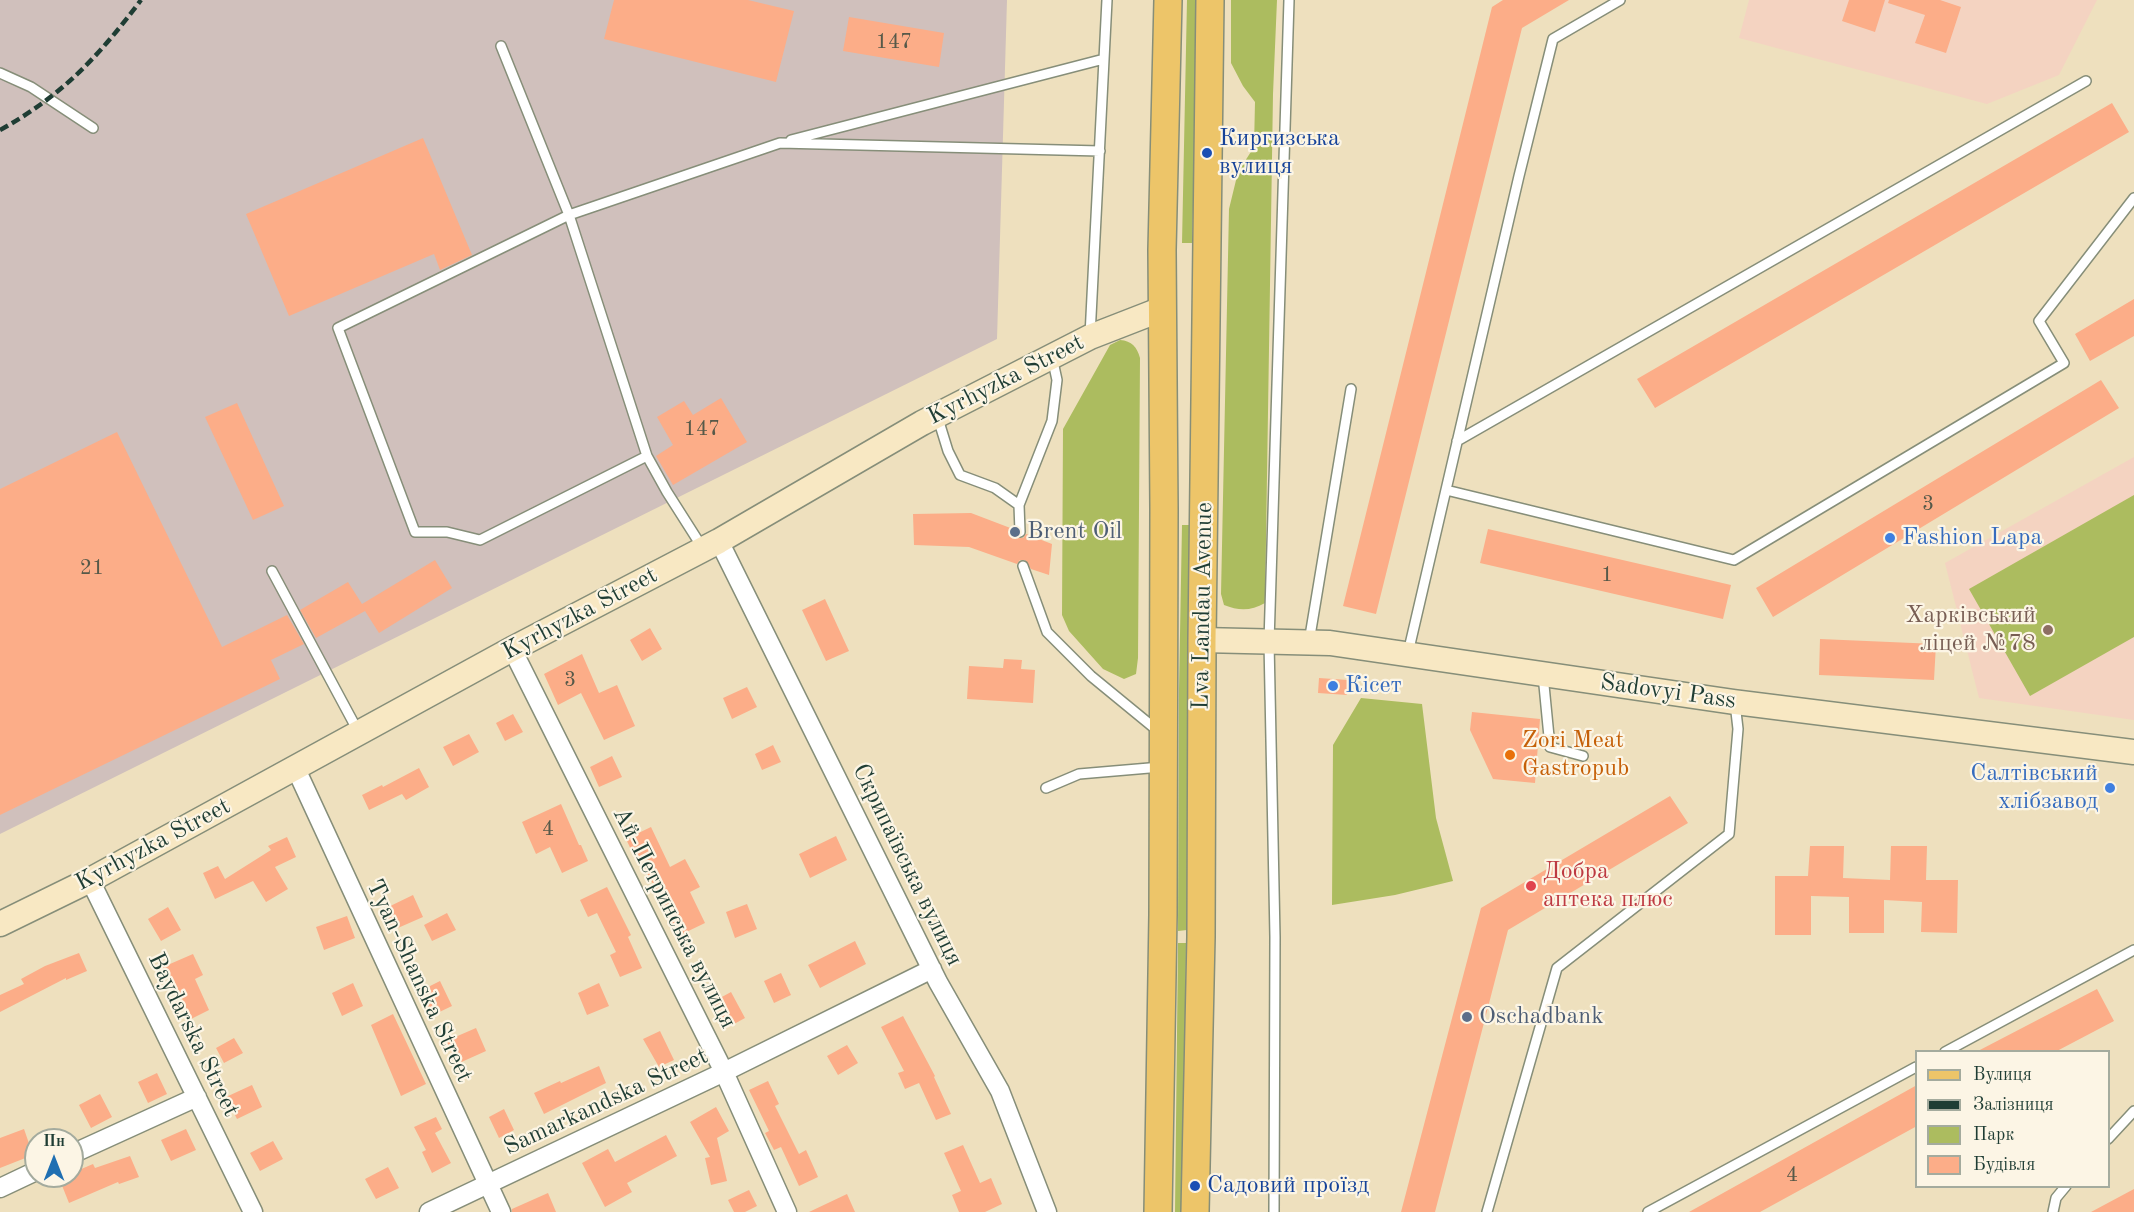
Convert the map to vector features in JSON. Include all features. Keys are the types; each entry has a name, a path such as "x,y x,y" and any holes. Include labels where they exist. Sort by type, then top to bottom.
{"main road":[{"name":"Lva Landau Avenue","path":"1158,1212 1163,915 1162,309 1168,0"},
{"name":"Lva Landau Avenue","path":"1195,1212 1202,937 1202,640 1210,0"},
{"path":"1162,309 1207,309"},
{"path":"1164,509 1204,508"}],"street":[{"name":"Kyrhyzka Street","path":"0,924 90,880 512,649 711,545 922,423 1051,355 1162,309"},
{"name":"Скрипаївська вулиця","path":"711,545 932,969 1000,1091 1047,1212"},
{"name":"Sadovyi Pass","path":"1202,640 1330,643 1734,702 2134,752"},
{"name":"Ай-Петринська вулиця","path":"512,649 724,1072 787,1212"},
{"name":"Tyan-Shanska Street","path":"296,769 486,1185 501,1212"},
{"name":"Baydarska Street","path":"90,880 254,1212"},
{"name":"Samarkandska Street","path":"429,1212 724,1072 932,969"},
{"path":"84,1149 197,1097"},
{"path":"0,1188 24,1177"}],"lane":[{"path":"1090,337 1107,0"},
{"path":"1274,1212 1275,937 1269,642 1289,0"},
{"path":"1408,654 1553,39 1620,0"},
{"path":"501,46 569,215 646,456 667,492 711,545"},
{"path":"646,456 480,540 447,532 415,531 338,328 569,215 780,143 1104,59"},
{"path":"0,73 31,87 93,128"},
{"path":"1457,441 2086,81"},
{"path":"780,143 1100,151"},
{"path":"1446,490 1734,560 2064,363 2039,321 2134,198"},
{"path":"1020,532 1019,506 1052,421 1058,380 1051,355"},
{"path":"1310,642 1351,389"},
{"path":"922,423 940,425 948,451 960,475 995,488 1019,506"},
{"path":"1023,566 1047,632 1091,676 1163,735"},
{"path":"272,571 360,733"},
{"path":"1543,673 1550,747 1583,756"},
{"path":"1487,1212 1557,968 1729,834 1738,729 1734,702"},
{"path":"1046,788 1079,774 1163,767"},
{"path":"1949,1050 2134,950"},
{"path":"1648,1212 1915,1068"},
{"path":"2110,1138 2134,1111"},
{"path":"2053,1212 2056,1198 2064,1188"}],"shaded area":[{"path":"0,0 1007,0 997,339 0,834"},
{"path":"1749,0 2097,0 2059,75 1987,104 1739,38"},
{"name":"Харківський ліцей №78","path":"2134,457 2134,720 1979,698 1945,563"}],"green space":[{"path":"1187,0 1199,0 1192,243 1182,243"},
{"path":"1231,0 1277,0 1273,94 1265,603 1255,608 1245,609 1224,605 1221,594 1229,209 1238,172 1254,147 1255,102 1243,86 1231,63"},
{"path":"1120,340 1133,345 1140,358 1138,658 1136,674 1124,679 1103,669 1069,631 1062,615 1063,429 1110,345"},
{"path":"2134,495 2134,637 2030,696 1969,589"},
{"path":"1182,525 1191,525 1187,930 1178,931 1179,689"},
{"path":"1361,698 1422,704 1436,818 1453,881 1395,895 1332,905 1333,745"},
{"path":"1178,943 1186,943 1184,1212 1175,1212"}],"building":[{"path":"614,0 748,0 794,11 776,82 604,39"},
{"path":"1503,0 1569,0 1522,28 1376,614 1343,606 1492,7"},
{"path":"1849,0 1885,0 1875,32 1842,21"},
{"path":"1889,0 1940,0 1961,7 1946,53 1915,43 1925,15 1888,3"},
{"path":"849,17 944,33 939,67 843,51"},
{"path":"2112,103 2129,132 1655,408 1637,379"},
{"path":"423,138 472,255 440,270 434,254 289,316 246,214"},
{"path":"2134,299 2134,336 2090,361 2075,334"},
{"path":"2101,380 2119,408 1773,617 1756,588"},
{"path":"721,398 747,442 673,485 656,456 673,445 657,417 684,401 693,415"},
{"path":"237,403 284,506 253,520 205,417"},
{"path":"117,432 222,647 287,615 304,644 271,660 280,679 0,815 0,489"},
{"path":"971,513 1013,529 1017,538 1023,538 1026,534 1052,544 1049,575 1031,569 1025,560 1020,560 1017,564 969,547 914,545 913,514"},
{"path":"1488,529 1731,585 1723,619 1480,563"},
{"path":"435,560 452,588 379,633 365,611 316,638 300,610 348,582 362,604"},
{"path":"825,599 849,651 826,661 802,610"},
{"path":"650,628 662,649 642,661 630,640"},
{"path":"1820,639 1936,644 1934,680 1819,675"},
{"path":"582,654 599,693 617,685 635,726 604,740 581,693 558,705 544,674"},
{"path":"1004,659 1022,660 1021,669 1035,670 1033,703 967,699 969,666 1003,668"},
{"name":"Кісет","path":"1319,678 1348,680 1347,695 1318,693"},
{"path":"747,687 757,707 732,719 723,698"},
{"name":"Zori Meat Gastropub","path":"1472,712 1540,719 1535,783 1493,779 1470,730"},
{"path":"513,714 523,732 505,741 496,723"},
{"path":"469,734 479,752 453,766 443,747"},
{"path":"773,745 781,762 762,770 755,754"},
{"path":"612,756 622,777 599,787 590,767"},
{"path":"419,768 429,787 406,800 402,794 369,810 362,795"},
{"path":"1670,796 1688,823 1508,930 1435,1212 1401,1212 1481,908"},
{"path":"561,804 588,861 562,873 550,847 536,854 522,822"},
{"path":"651,827 670,867 685,859 700,887 690,892 705,923 678,936 668,915 670,914 638,857 635,858 626,839"},
{"path":"836,836 847,860 810,878 799,854"},
{"path":"287,837 296,857 275,867 288,889 266,902 253,881 215,899 203,873 218,866 225,879 271,850 268,846"},
{"path":"1810,846 1844,846 1843,878 1890,880 1891,846 1927,846 1926,880 1958,880 1957,933 1921,932 1922,902 1884,900 1884,933 1849,933 1849,897 1811,896 1811,935 1775,935 1775,876 1808,876"},
{"path":"607,887 631,935 628,937 642,968 620,977 610,955 616,952 597,913 588,917 580,900"},
{"path":"413,895 423,917 391,931 382,910"},
{"path":"747,904 757,929 735,938 726,912"},
{"path":"168,907 181,930 161,941 148,919"},
{"path":"447,913 456,930 432,941 424,925"},
{"path":"347,916 355,938 324,950 316,927"},
{"path":"855,941 866,964 820,988 808,965"},
{"path":"79,953 87,971 66,980 66,978 0,1012 0,995 24,984 21,979 45,966"},
{"path":"193,954 203,975 195,979 209,1010 191,1019 177,987 173,989 163,967"},
{"path":"781,973 791,995 774,1003 764,981"},
{"path":"440,981 452,1006 431,1016 422,996 428,993 426,988"},
{"path":"353,983 363,1006 342,1016 332,993"},
{"path":"599,983 609,1006 587,1015 578,993"},
{"path":"2097,989 2114,1021 2059,1050 1980,1050"},
{"path":"731,992 745,1018 723,1030 709,1004"},
{"path":"393,1014 426,1084 401,1096 371,1025"},
{"path":"903,1016 935,1076 951,1114 936,1120 919,1083 905,1089 898,1073 904,1071 881,1027"},
{"path":"476,1028 486,1051 457,1064 446,1041"},
{"path":"660,1031 674,1060 659,1067 643,1039"},
{"path":"234,1038 243,1053 224,1063 216,1048"},
{"path":"847,1045 858,1063 838,1075 827,1056"},
{"path":"599,1066 606,1083 544,1114 534,1093"},
{"path":"157,1073 167,1094 148,1103 138,1082"},
{"path":"768,1081 779,1104 775,1106 799,1154 806,1150 818,1177 799,1186 781,1147 774,1150 765,1133 769,1131 749,1090"},
{"path":"252,1085 262,1107 237,1119 226,1097"},
{"path":"1915,1086 1915,1127 1760,1212 1689,1212"},
{"path":"100,1094 112,1117 91,1128 79,1105"},
{"path":"716,1107 729,1131 717,1138 727,1181 711,1185 705,1158 710,1157 690,1122"},
{"path":"504,1109 514,1130 499,1138 489,1117"},
{"path":"436,1117 442,1129 435,1133 451,1163 432,1173 422,1152 426,1150 414,1127"},
{"path":"24,1129 24,1159 0,1168 0,1138"},
{"path":"186,1129 196,1150 171,1161 161,1140"},
{"path":"666,1135 677,1156 627,1183 632,1192 605,1207 582,1163 608,1149 615,1162"},
{"path":"273,1141 283,1159 260,1171 250,1153"},
{"path":"963,1145 980,1183 991,1178 1002,1204 985,1212 959,1212 952,1195 961,1191 944,1153"},
{"path":"130,1156 139,1177 119,1184 118,1182 69,1203 63,1188 84,1188 84,1168 93,1164 95,1168"},
{"path":"388,1167 399,1188 376,1199 365,1179"},
{"path":"2134,1189 2134,1212 2091,1212"},
{"path":"749,1190 757,1206 745,1212 734,1212 728,1200"},
{"path":"548,1193 556,1212 512,1212 512,1209"},
{"path":"847,1194 855,1212 809,1212"}],"railway":[{"path":"0,130 61,89 94,57 141,0"}],"place":[{"name":"Киргизська вулиця","path":"1207,153"},
{"name":"Brent Oil","path":"1015,532"},
{"name":"Fashion Lapa","path":"1890,538"},
{"name":"Харківський ліцей №78","path":"2048,630"},
{"name":"Кісет","path":"1333,686"},
{"name":"Zori Meat Gastropub","path":"1510,755"},
{"name":"Салтівський хлібзавод","path":"2110,788"},
{"name":"Добра аптека плюс","path":"1531,886"},
{"name":"Oschadbank","path":"1467,1017"},
{"name":"Садовий проїзд","path":"1195,1186"}]}
